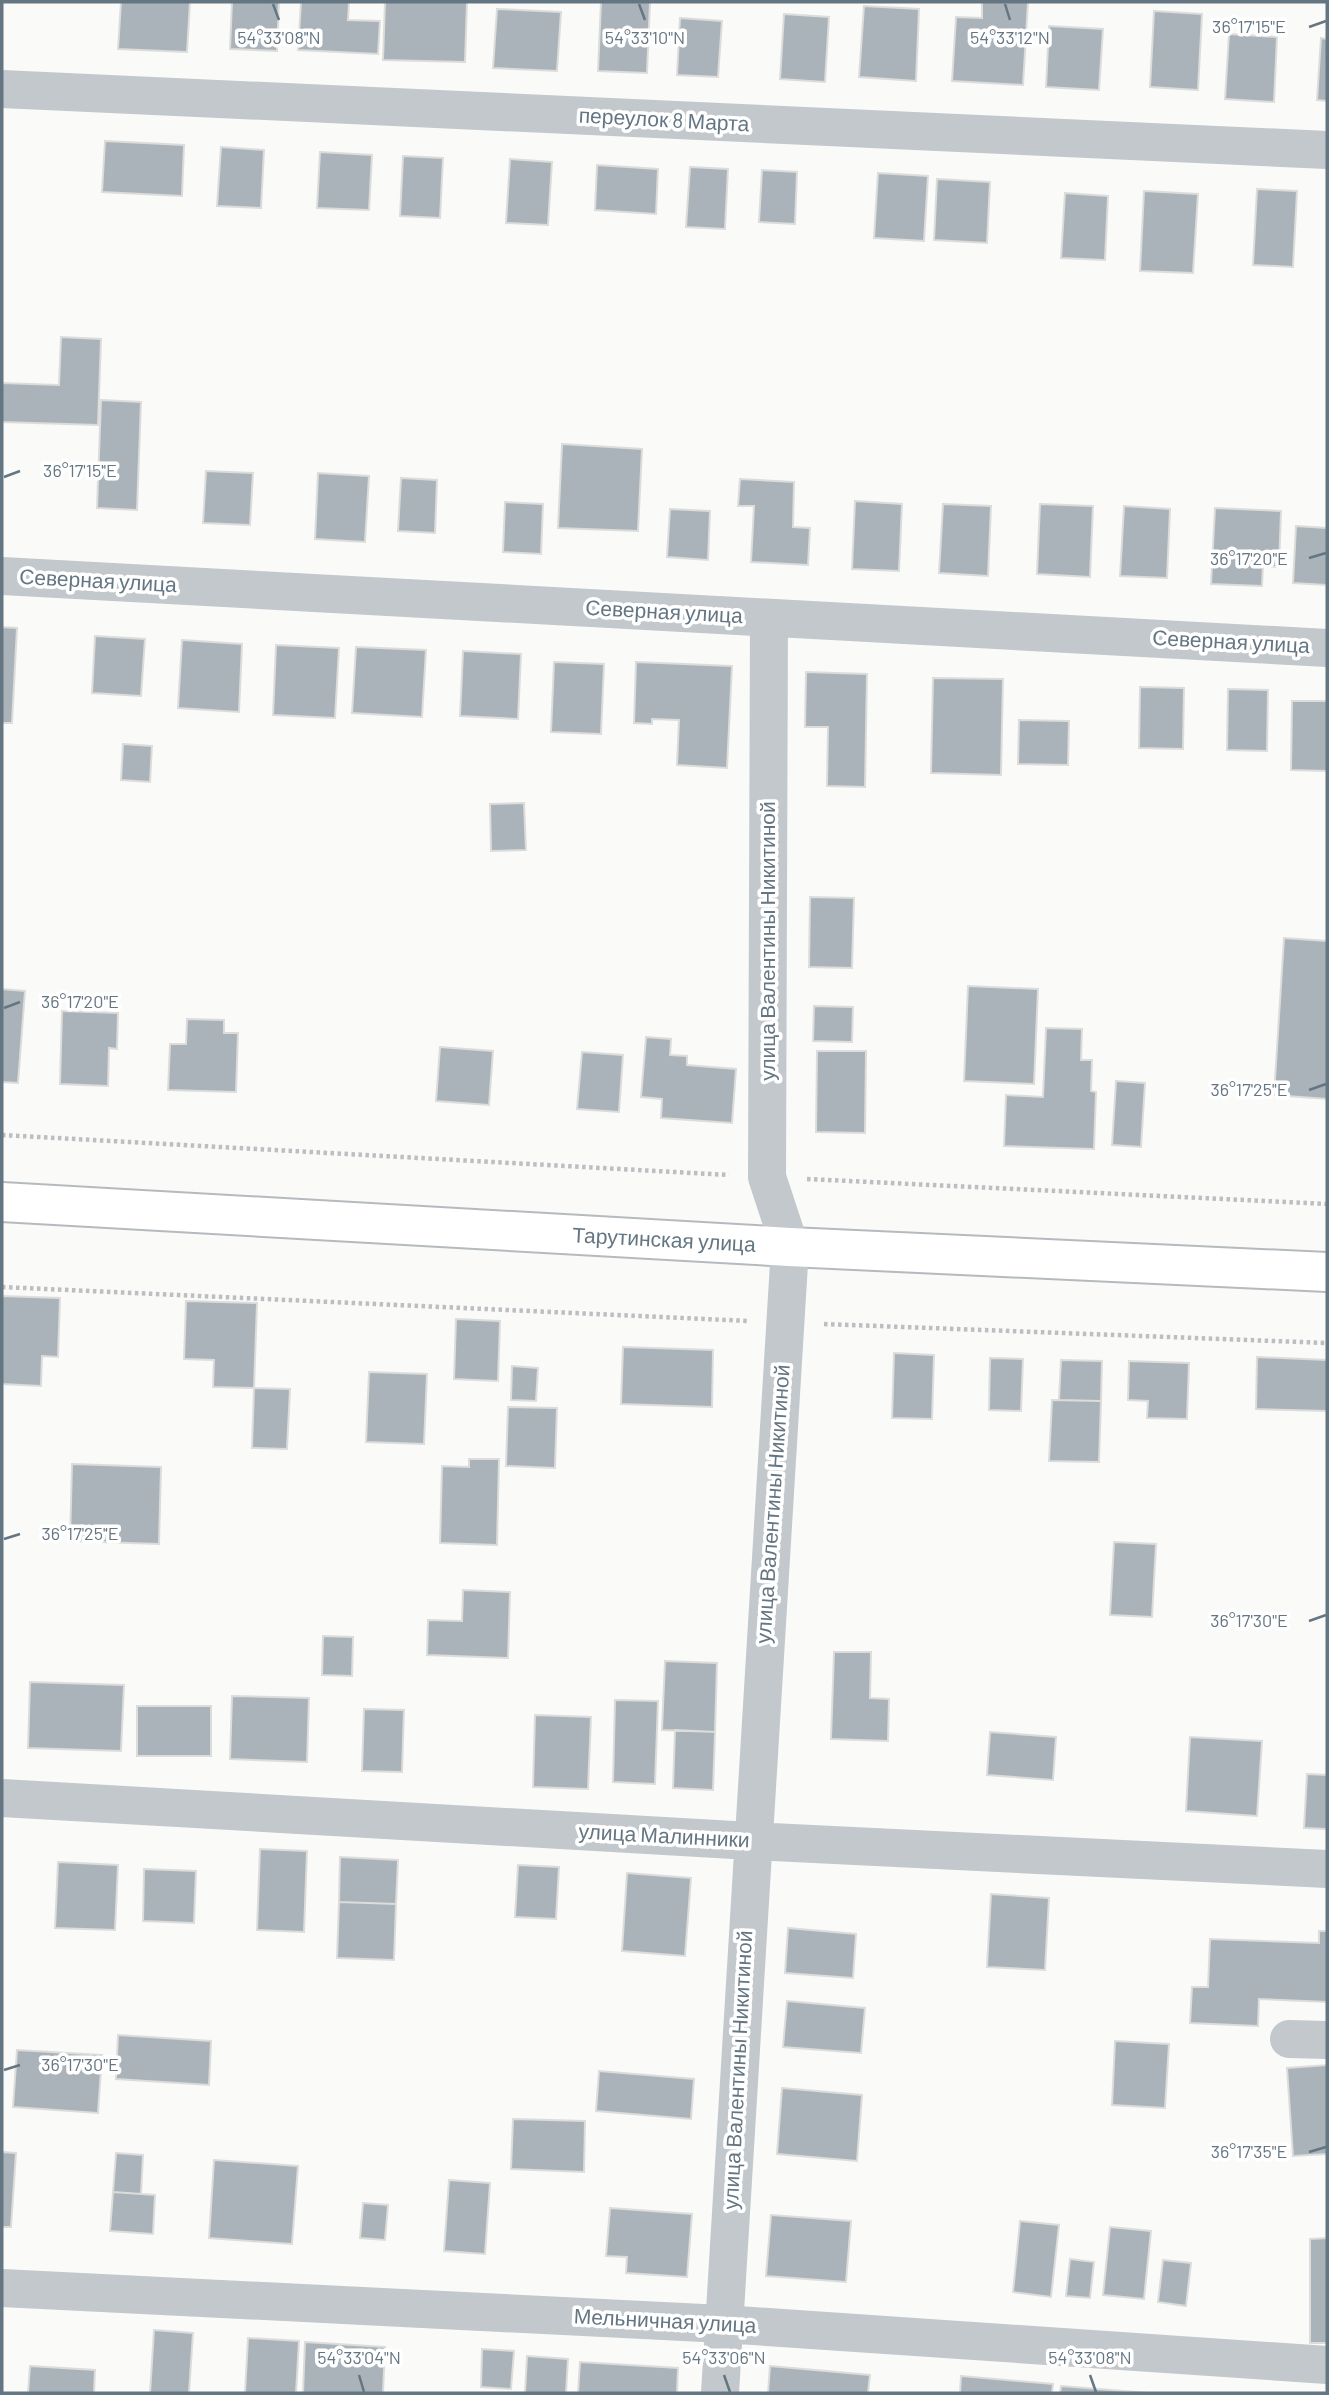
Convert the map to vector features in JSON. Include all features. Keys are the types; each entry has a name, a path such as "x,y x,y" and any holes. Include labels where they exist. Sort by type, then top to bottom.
{"main road":[{"name":"Тарутинская улица","path":"2,1202 790,1247 1327,1272"}],"street":[{"name":"переулок 8 Марта","path":"2,89 1327,150"},
{"name":"Северная улица","path":"2,576 1327,648"},
{"name":"улица Валентины Никитиной","path":"720,2393 751,1841 790,1247 767,1177 769,618"},
{"name":"улица Малинники","path":"2,1798 751,1841 1327,1869"},
{"path":"1289,2039 1327,2040"},
{"name":"Мельничная улица","path":"2,2288 723,2324 1327,2365"}],"path":[{"path":"2,1135 767,1177 1327,1204"},
{"path":"2,1287 1327,1343"}],"building":[{"path":"121,2 190,2 187,52 118,49"},
{"path":"232,2 279,2 277,51 230,49"},
{"path":"301,2 349,2 348,20 380,21 378,54 298,50"},
{"path":"385,2 467,2 465,62 383,60"},
{"path":"601,2 650,2 647,73 598,71"},
{"path":"982,2 1028,2 1023,85 952,81 956,17 982,18"},
{"path":"864,6 919,9 916,81 859,77"},
{"path":"497,9 561,12 557,71 493,68"},
{"path":"1154,11 1202,14 1198,90 1150,87"},
{"path":"784,14 829,17 825,82 780,79"},
{"path":"680,18 722,21 718,77 677,75"},
{"path":"1049,26 1103,29 1099,90 1046,87"},
{"path":"1229,34 1277,37 1274,102 1225,99"},
{"path":"1321,38 1327,39 1327,101 1317,100"},
{"path":"105,141 184,145 182,196 102,192"},
{"path":"221,147 264,150 261,208 217,206"},
{"path":"320,152 372,155 369,210 317,208"},
{"path":"403,156 443,158 440,218 400,216"},
{"path":"510,159 552,162 548,225 506,223"},
{"path":"597,165 658,169 656,214 595,210"},
{"path":"690,167 728,169 725,229 686,227"},
{"path":"762,170 797,172 795,224 759,222"},
{"path":"878,173 928,176 924,241 874,238"},
{"path":"937,179 990,182 987,243 934,240"},
{"path":"1257,189 1297,191 1293,267 1253,265"},
{"path":"1144,191 1198,194 1193,273 1140,271"},
{"path":"1065,193 1108,196 1105,260 1061,258"},
{"path":"61,337 101,339 98,425 2,422 2,383 59,385"},
{"path":"101,400 141,402 137,510 97,508"},
{"path":"562,444 642,449 638,531 558,528"},
{"path":"206,471 253,473 250,525 203,523"},
{"path":"318,473 369,476 365,542 315,539"},
{"path":"401,478 437,480 435,533 398,531"},
{"path":"740,479 794,482 793,527 810,528 808,565 751,562 754,506 738,506"},
{"path":"855,501 902,504 899,571 852,569"},
{"path":"505,502 543,504 541,554 503,552"},
{"path":"943,504 991,506 988,576 939,573"},
{"path":"1040,504 1093,506 1090,577 1037,574"},
{"path":"1124,506 1170,509 1167,578 1120,576"},
{"path":"1215,508 1281,511 1279,567 1263,566 1262,586 1211,584"},
{"path":"670,509 710,511 708,560 667,557"},
{"path":"1296,526 1327,528 1327,585 1293,583"},
{"path":"2,627 17,628 12,723 2,723"},
{"path":"95,636 145,639 141,696 92,693"},
{"path":"182,640 242,644 239,712 178,708"},
{"path":"276,645 339,648 335,718 273,715"},
{"path":"356,647 426,650 422,717 352,713"},
{"path":"463,651 521,654 518,719 460,716"},
{"path":"554,662 604,664 601,734 551,732"},
{"path":"636,662 732,666 727,768 677,765 679,720 652,719 652,724 634,723"},
{"path":"806,672 867,674 865,787 827,786 828,727 805,727"},
{"path":"933,678 1003,679 1001,775 931,773"},
{"path":"1140,687 1184,688 1183,749 1139,748"},
{"path":"1228,689 1268,690 1267,751 1227,750"},
{"path":"1292,701 1327,701 1327,771 1291,770"},
{"path":"1019,720 1069,721 1068,765 1018,764"},
{"path":"123,744 152,746 150,782 121,780"},
{"path":"524,803 526,850 491,851 490,804"},
{"path":"810,897 854,898 852,968 809,967"},
{"path":"1284,938 1327,941 1327,1099 1274,1095"},
{"path":"968,986 1038,989 1034,1084 964,1081"},
{"path":"2,989 25,991 18,1083 2,1082"},
{"path":"814,1006 853,1007 852,1042 813,1041"},
{"path":"62,1011 118,1013 117,1049 109,1048 108,1086 60,1084"},
{"path":"187,1019 224,1020 224,1033 238,1033 236,1092 168,1090 170,1044 186,1044"},
{"path":"1046,1028 1082,1029 1081,1060 1092,1060 1091,1091 1096,1092 1094,1149 1004,1146 1006,1095 1043,1097"},
{"path":"646,1037 671,1039 670,1055 687,1056 687,1065 736,1069 732,1123 661,1118 662,1099 641,1097"},
{"path":"440,1047 493,1051 489,1105 436,1101"},
{"path":"817,1051 866,1051 865,1133 816,1132"},
{"path":"582,1052 623,1055 619,1112 577,1109"},
{"path":"1116,1081 1145,1083 1141,1147 1112,1145"},
{"path":"2,1296 60,1298 58,1357 42,1356 41,1386 2,1384"},
{"path":"186,1301 257,1303 254,1388 213,1387 214,1360 184,1359"},
{"path":"456,1319 500,1321 498,1381 454,1379"},
{"path":"623,1347 713,1350 712,1407 621,1404"},
{"path":"894,1353 934,1355 932,1419 892,1418"},
{"path":"1257,1357 1327,1360 1327,1411 1256,1409"},
{"path":"990,1358 1023,1359 1021,1411 989,1410"},
{"path":"1061,1360 1102,1361 1101,1401 1059,1400"},
{"path":"1129,1361 1189,1363 1187,1419 1147,1418 1148,1401 1128,1400"},
{"path":"512,1366 538,1368 536,1401 511,1400"},
{"path":"369,1372 427,1374 424,1444 366,1442"},
{"path":"254,1388 290,1389 287,1449 252,1448"},
{"path":"1052,1400 1101,1401 1099,1462 1049,1461"},
{"path":"508,1407 557,1408 555,1468 506,1466"},
{"path":"469,1459 499,1459 497,1545 440,1543 442,1466 469,1467"},
{"path":"72,1464 161,1467 159,1544 70,1541"},
{"path":"1114,1542 1156,1544 1152,1617 1110,1615"},
{"path":"463,1590 510,1592 508,1658 427,1655 428,1620 462,1621"},
{"path":"323,1636 353,1637 352,1676 322,1675"},
{"path":"834,1652 871,1652 870,1698 889,1699 888,1741 831,1739"},
{"path":"665,1661 717,1663 715,1732 662,1730"},
{"path":"30,1682 124,1685 121,1751 28,1748"},
{"path":"232,1696 309,1698 307,1762 230,1759"},
{"path":"615,1700 658,1701 655,1784 613,1782"},
{"path":"137,1706 211,1706 211,1756 137,1756"},
{"path":"364,1709 404,1710 402,1772 362,1771"},
{"path":"535,1715 591,1717 588,1789 533,1787"},
{"path":"675,1730 715,1732 713,1790 673,1788"},
{"path":"990,1732 1056,1737 1053,1780 987,1775"},
{"path":"1190,1737 1262,1741 1257,1816 1186,1811"},
{"path":"1307,1774 1327,1775 1327,1829 1304,1828"},
{"path":"260,1849 307,1851 304,1932 257,1930"},
{"path":"340,1857 398,1860 396,1904 339,1902"},
{"path":"58,1862 118,1865 115,1930 55,1928"},
{"path":"518,1865 559,1867 556,1919 515,1917"},
{"path":"144,1869 196,1871 194,1923 143,1921"},
{"path":"627,1873 691,1878 685,1956 622,1951"},
{"path":"991,1894 1049,1898 1045,1970 987,1967"},
{"path":"339,1902 396,1904 394,1960 337,1958"},
{"path":"788,1928 856,1934 853,1978 785,1973"},
{"path":"1319,1931 1327,1931 1327,2002 1259,1999 1258,2026 1190,2023 1192,1987 1208,1987 1210,1939 1319,1943"},
{"path":"787,2001 865,2008 861,2053 783,2047"},
{"path":"118,2035 211,2041 209,2085 116,2079"},
{"path":"1115,2041 1169,2044 1165,2108 1112,2105"},
{"path":"17,2050 102,2055 98,2113 13,2107"},
{"path":"1327,2065 1327,2154 1293,2156 1287,2068"},
{"path":"599,2071 694,2079 691,2119 596,2111"},
{"path":"782,2088 862,2095 857,2161 777,2154"},
{"path":"513,2119 585,2121 584,2172 511,2169"},
{"path":"2,2152 16,2153 11,2227 2,2227"},
{"path":"116,2153 143,2155 141,2194 113,2192"},
{"path":"214,2160 298,2166 292,2244 209,2238"},
{"path":"449,2180 490,2183 485,2254 444,2251"},
{"path":"113,2192 155,2195 153,2234 110,2231"},
{"path":"363,2203 388,2205 385,2240 360,2238"},
{"path":"610,2208 692,2214 687,2277 626,2273 627,2257 606,2256"},
{"path":"771,2215 851,2221 846,2282 766,2276"},
{"path":"1020,2221 1059,2225 1051,2297 1013,2292"},
{"path":"1110,2227 1151,2231 1144,2299 1103,2295"},
{"path":"1327,2238 1327,2343 1310,2343 1310,2239"},
{"path":"1070,2259 1094,2262 1090,2298 1066,2296"},
{"path":"1163,2260 1191,2263 1186,2306 1158,2302"},
{"path":"154,2330 193,2333 189,2393 150,2393"},
{"path":"248,2338 299,2341 296,2393 245,2393"},
{"path":"305,2342 385,2347 383,2393 303,2393"},
{"path":"482,2349 514,2351 511,2389 481,2387"},
{"path":"527,2356 568,2359 566,2393 525,2393"},
{"path":"580,2362 678,2368 677,2393 578,2393"},
{"path":"30,2366 95,2370 94,2393 28,2393"},
{"path":"770,2366 870,2375 868,2393 768,2393"},
{"path":"961,2376 1053,2384 1052,2393 960,2393"},
{"path":"1061,2386 1149,2393 1060,2393"}]}
